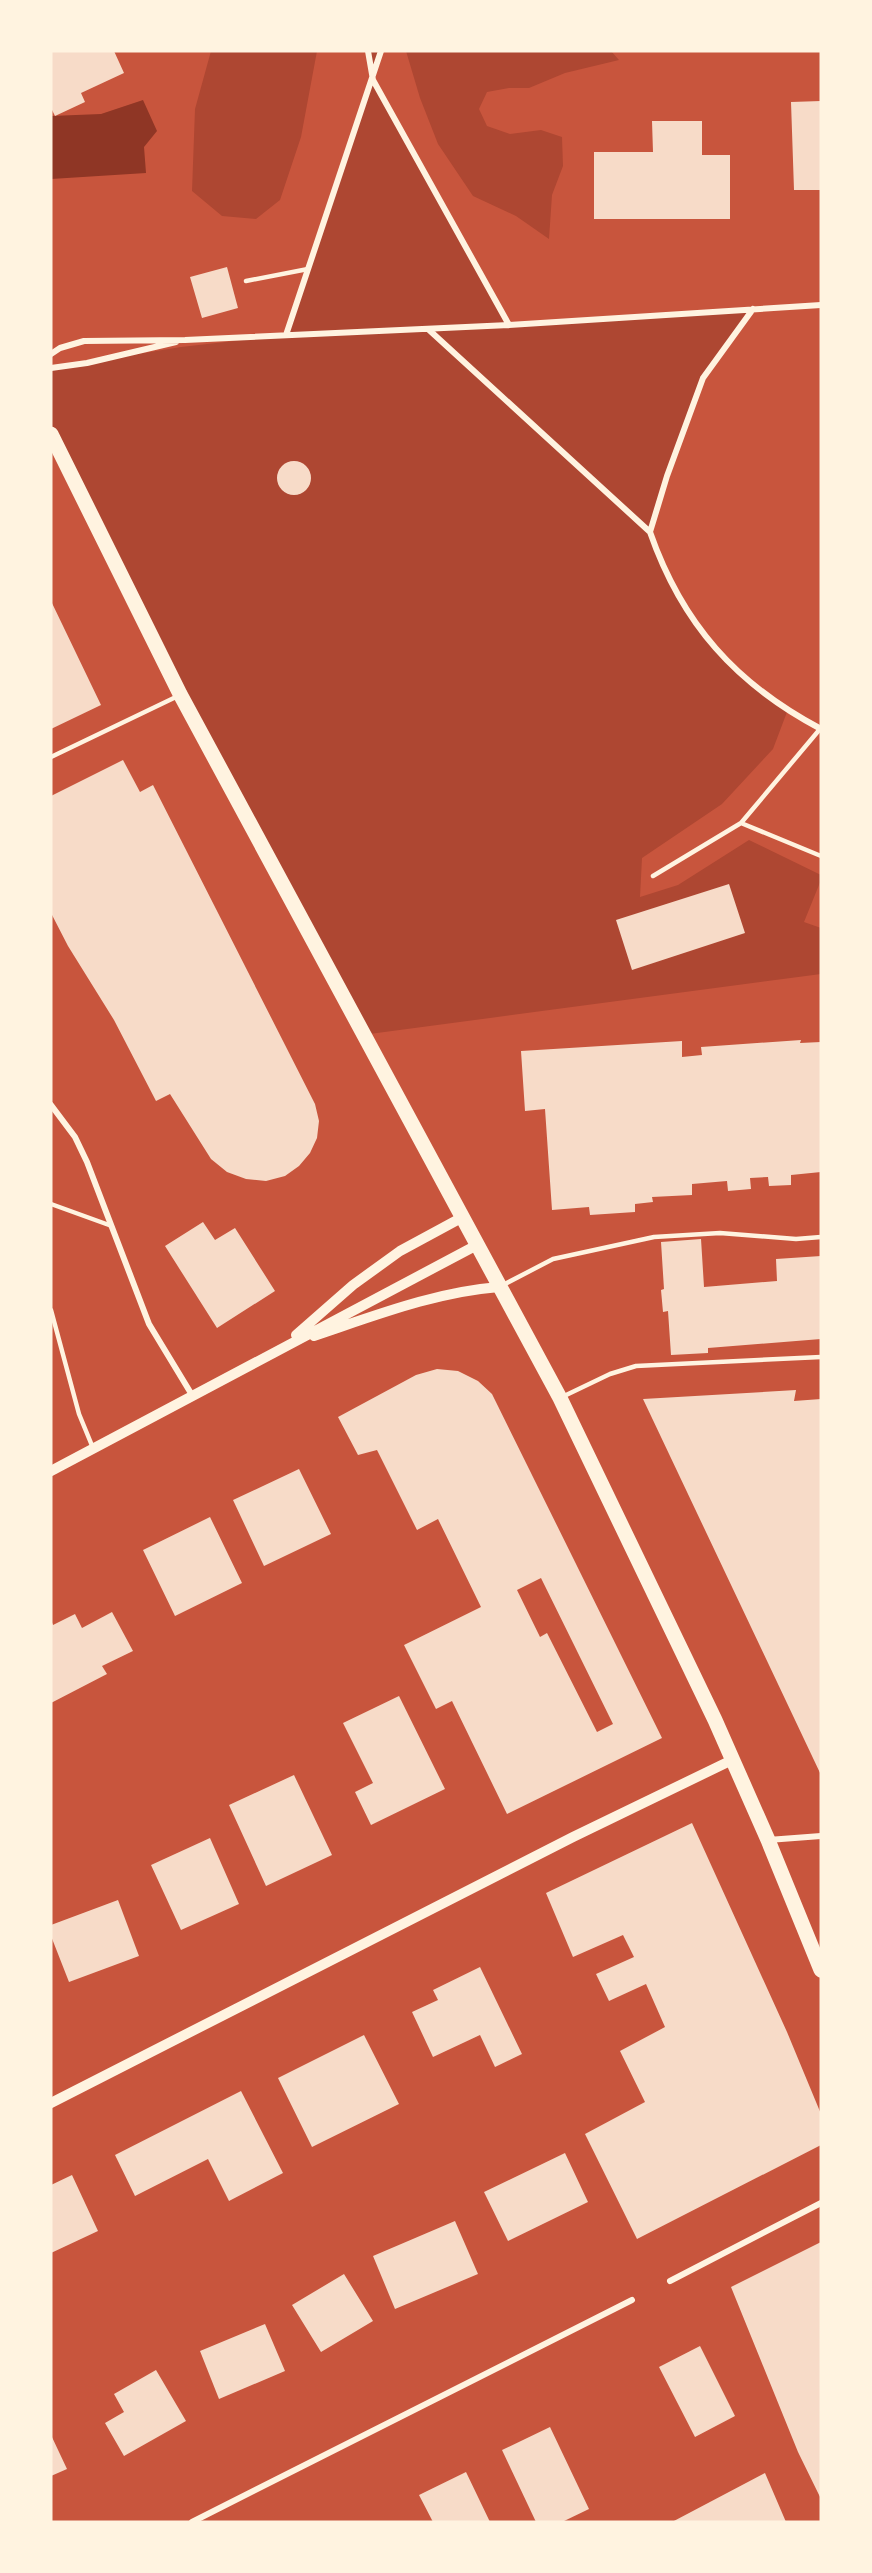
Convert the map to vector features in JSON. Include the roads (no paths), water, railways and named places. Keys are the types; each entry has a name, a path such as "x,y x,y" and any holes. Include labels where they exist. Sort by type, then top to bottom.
{"main road":[{"path":"51,434 180,694 560,1398 732,1760 768,1840 821,1970"}],"street":[{"path":"368,51 373,80 509,326"},
{"path":"286,335 381,51"},
{"path":"51,354 60,348 84,341 185,340 509,326 821,305"},
{"path":"650,532 667,476 703,378 753,309"},
{"path":"428,329 650,532 662,565 687,613 719,654 787,712 820,729"},
{"path":"51,368 108,359 185,340"},
{"path":"51,1105 75,1137 87,1162 109,1225 149,1324 192,1395"},
{"path":"282,1347 353,1285 400,1251 462,1218"},
{"path":"51,1471 477,1245"},
{"path":"282,1347 400,1307 467,1289 499,1287"},
{"path":"51,2103 573,1837 732,1760"},
{"path":"768,1840 821,1836"},
{"path":"670,2281 821,2203"},
{"path":"192,2522 632,2300"}],"lane":[{"path":"246,281 308,269"},
{"path":"51,757 180,694"},
{"path":"654,876 741,823 820,729"},
{"path":"741,823 821,856"},
{"path":"51,1204 109,1225"},
{"path":"499,1287 553,1258 654,1237 720,1233 796,1239 821,1237"},
{"path":"51,1310 79,1414 93,1448"},
{"path":"560,1398 610,1374 636,1366 729,1363 821,1356"}]}
